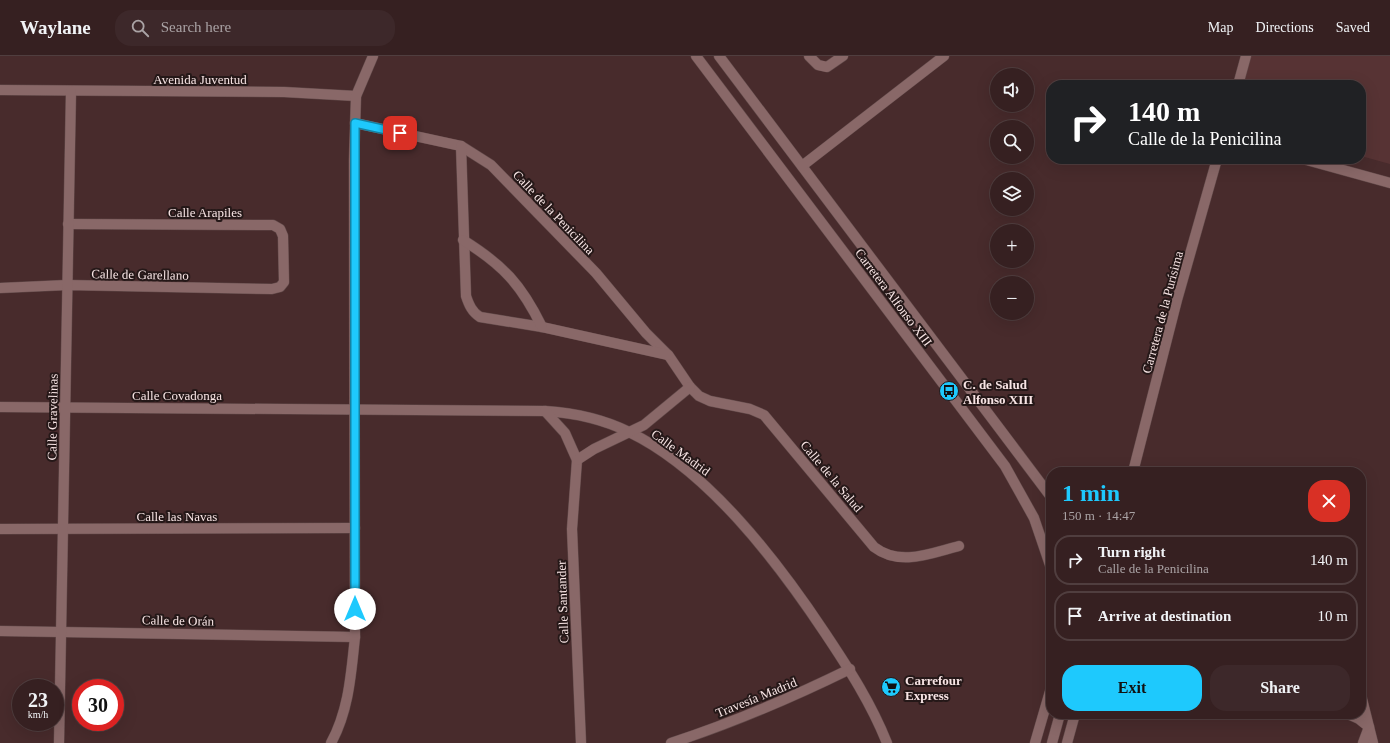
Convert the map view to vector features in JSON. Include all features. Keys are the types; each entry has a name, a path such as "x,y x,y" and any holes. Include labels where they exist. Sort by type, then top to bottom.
{"street":[{"path":"331,743 339,728 350,687 355,637 355,123 356,96 373,56"},
{"name":"Carretera Alfonso XIII","path":"696,56 1005,466 1034,518 1046,554"},
{"name":"Carretera Alfonso XIII","path":"719,56 1046,490"},
{"path":"809,56 818,65 827,67 843,56"},
{"path":"802,166 944,56"},
{"path":"1239,80 1246,56"},
{"name":"Avenida Juventud","path":"0,90 284,92 356,96"},
{"name":"Calle Gravelinas","path":"59,743 70,91"},
{"name":"Calle de la Penicilina","path":"355,123 461,146 491,164 596,273 642,328 669,356 690,387"},
{"path":"461,146 466,296 469,306 475,313 480,317 542,327 669,356"},
{"name":"Carretera de la Purísima","path":"1135,467 1177,300 1216,164"},
{"path":"1321,164 1390,183"},
{"name":"Calle Arapiles","path":"68,224 273,225 280,229 283,236 284,282 280,287"},
{"path":"463,240 488,256 511,276 529,300 542,327"},
{"name":"Calle de Garellano","path":"0,288 67,285 272,289 280,287"},
{"path":"577,460 594,449 631,432 649,420 690,387"},
{"name":"Calle de la Salud","path":"690,387 700,396 710,401 750,409 764,415 874,547 882,553 902,558 914,557 958,546"},
{"name":"Calle Covadonga","path":"0,407 354,409"},
{"name":"Calle Madrid","path":"354,409 567,412 610,423 631,432 661,451 698,478 727,508 794,587 850,669 876,716 887,743"},
{"name":"Calle Santander","path":"545,411 565,433 577,460 572,529 580,743"},
{"name":"Calle las Navas","path":"0,529 355,528"},
{"name":"Calle de Orán","path":"0,631 355,637"},
{"name":"Travesía Madrid","path":"670,743 746,716 793,697 850,669"},
{"path":"1035,743 1046,705"},
{"path":"1366,715 1373,743"},
{"path":"1052,743 1059,719"},
{"path":"1067,743 1074,719"},
{"path":"1360,719 1369,727"},
{"path":"1364,743 1369,727"}],"shaded area":[{"path":"1250,56 1390,56 1390,164 1366,157 1366,80 1239,80"}],"place":[{"name":"C. de Salud Alfonso XIII","path":"949,391"},
{"name":"Carrefour Express","path":"891,687"}],"route":[{"path":"355,609 355,123 400,133"}]}
